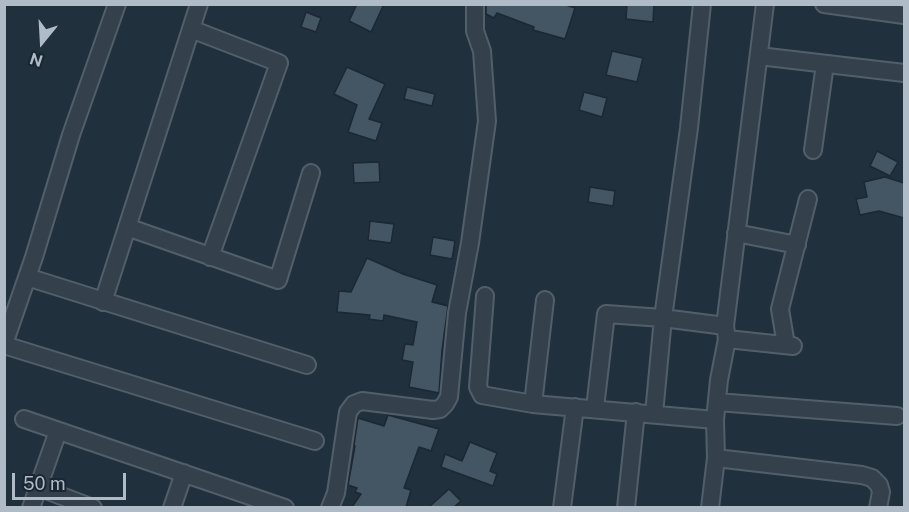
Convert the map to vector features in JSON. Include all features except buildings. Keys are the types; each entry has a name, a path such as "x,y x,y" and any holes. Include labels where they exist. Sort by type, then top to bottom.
{"street":[{"path":"117,4 71,135 4,344 315,441"},
{"path":"103,302 199,4"},
{"path":"330,507 336,493 348,412 354,404 363,401 433,410 440,409 448,397 457,313 471,243 487,121 482,51 475,31 475,9 460,4"},
{"path":"654,414 663,318 689,128 702,4"},
{"path":"710,507 716,458 715,420 719,380 765,4"},
{"path":"824,4 904,15"},
{"path":"191,29 279,63 210,257"},
{"path":"759,56 904,73"},
{"path":"813,150 825,64"},
{"path":"127,227 278,280 311,174"},
{"path":"595,408 606,314 663,318 789,346 780,309 808,199"},
{"path":"736,233 797,245"},
{"path":"27,277 307,365"},
{"path":"484,296 480,392 487,397 533,404 715,420"},
{"path":"533,404 545,300"},
{"path":"717,402 897,416"},
{"path":"562,507 575,407"},
{"path":"626,507 636,412"},
{"path":"24,419 285,507"},
{"path":"31,507 58,431"},
{"path":"716,458 872,478 879,485 881,492 878,507"},
{"path":"172,507 184,473"},
{"path":"38,487 93,507"}]}
